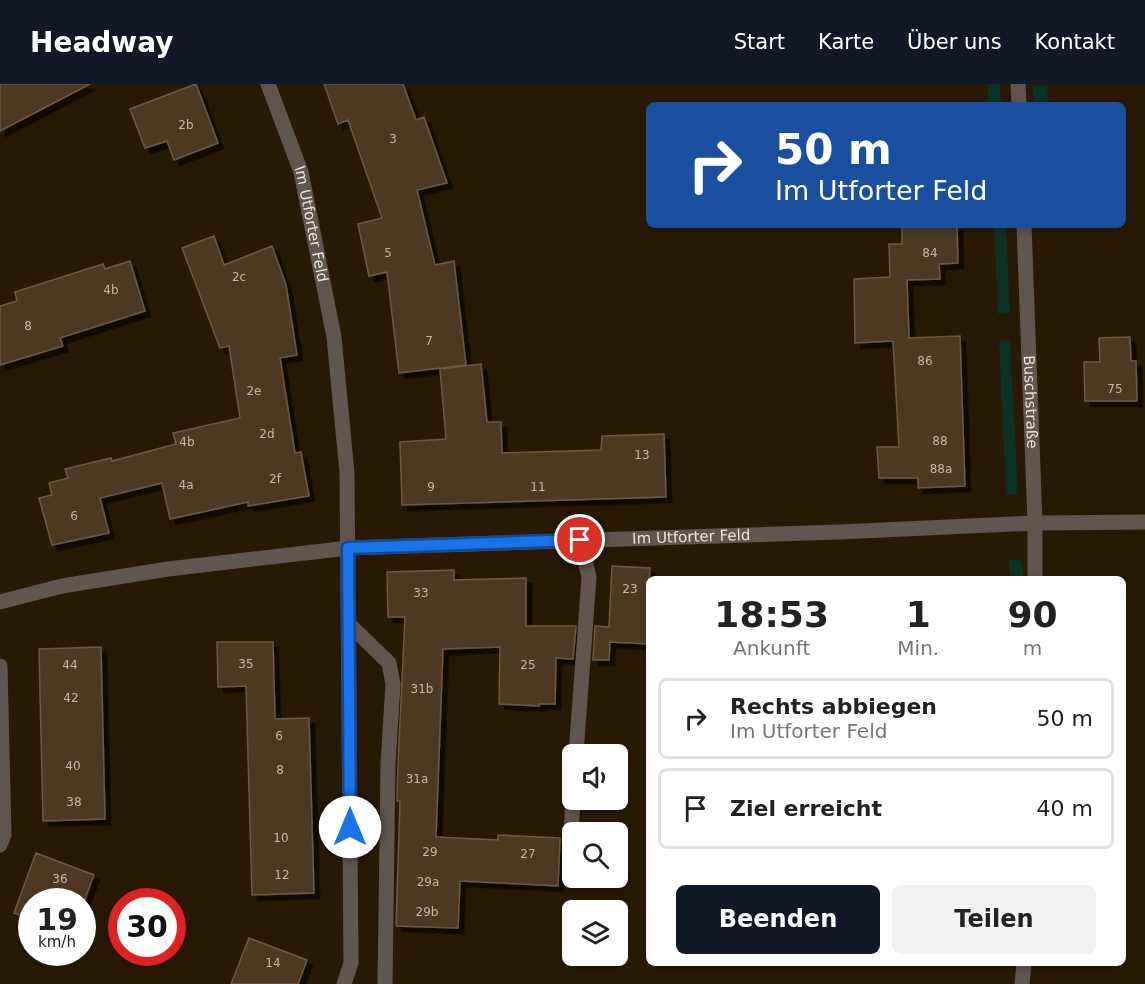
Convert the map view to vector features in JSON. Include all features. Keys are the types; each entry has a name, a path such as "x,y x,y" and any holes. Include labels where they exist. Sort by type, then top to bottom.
{"street":[{"name":"Im Utforter Feld","path":"268,84 301,172 334,337 347,473 348,548"},
{"path":"1018,84 1019,102"},
{"name":"Buschstraße","path":"1024,228 1035,576"},
{"name":"Im Utforter Feld","path":"0,602 62,586 168,569 348,548 839,532 1035,523 1145,522"},
{"path":"577,744 589,576 580,540"},
{"path":"344,984 351,963 348,548"},
{"path":"349,624 389,663 393,684 388,764 385,984"},
{"path":"0,666 4,835 0,845"},
{"path":"1022,984 1024,966"}],"green space":[{"path":"988,84 1000,84 1001,102 988,102"},
{"path":"1047,85 1048,102 1034,102 1033,86"},
{"path":"994,228 1006,228 1010,313 998,314"},
{"path":"1010,340 1018,494 1006,495 999,341"},
{"path":"1009,560 1022,561 1023,576 1010,576"}],"building":[{"path":"0,84 90,84 0,131"},
{"path":"196,84 218,143 174,160 167,141 145,148 130,109"},
{"path":"324,84 403,84 416,120 424,117 447,183 417,190 435,265 454,261 466,365 399,373 387,272 369,276 358,224 382,218 348,120 338,124"},
{"path":"902,228 957,228 958,263 939,264 940,279 907,280 909,338 960,336 965,486 918,488 918,478 879,478 877,447 899,447 893,341 855,343 854,279 890,277 889,244 902,244"},
{"path":"214,236 224,265 272,246 286,285 297,355 280,358 295,453 301,452 309,496 248,506 248,502 170,519 162,483 100,498 109,533 52,545 39,498 52,495 49,483 68,478 65,469 111,458 112,461 176,444 173,433 240,418 229,346 220,348 182,248"},
{"path":"130,261 145,311 60,338 63,346 0,365 0,306 17,301 15,292 103,264 105,269"},
{"path":"1130,337 1131,361 1136,361 1137,401 1085,401 1084,362 1100,362 1099,338"},
{"path":"481,364 487,422 501,422 502,453 601,450 602,436 664,434 666,497 402,505 400,442 446,439 440,369"},
{"path":"612,566 650,568 649,576 646,576 646,644 610,642 609,660 593,660 595,626 609,627"},
{"path":"454,570 454,580 526,578 526,626 576,626 573,659 556,658 555,704 539,704 539,706 499,704 500,647 443,649 436,837 498,840 498,835 560,838 558,886 460,881 458,928 396,926 400,801 397,801 398,764 405,617 388,617 387,572"},
{"path":"217,642 273,642 275,719 309,718 314,893 252,895 246,686 218,687"},
{"path":"101,647 105,819 43,821 39,649"},
{"path":"36,853 94,875 89,888 23,888"},
{"path":"18,902 18,915 14,913"},
{"path":"249,938 307,960 298,984 231,984"}],"route":[{"path":"350,827 348,548 580,540"}]}
